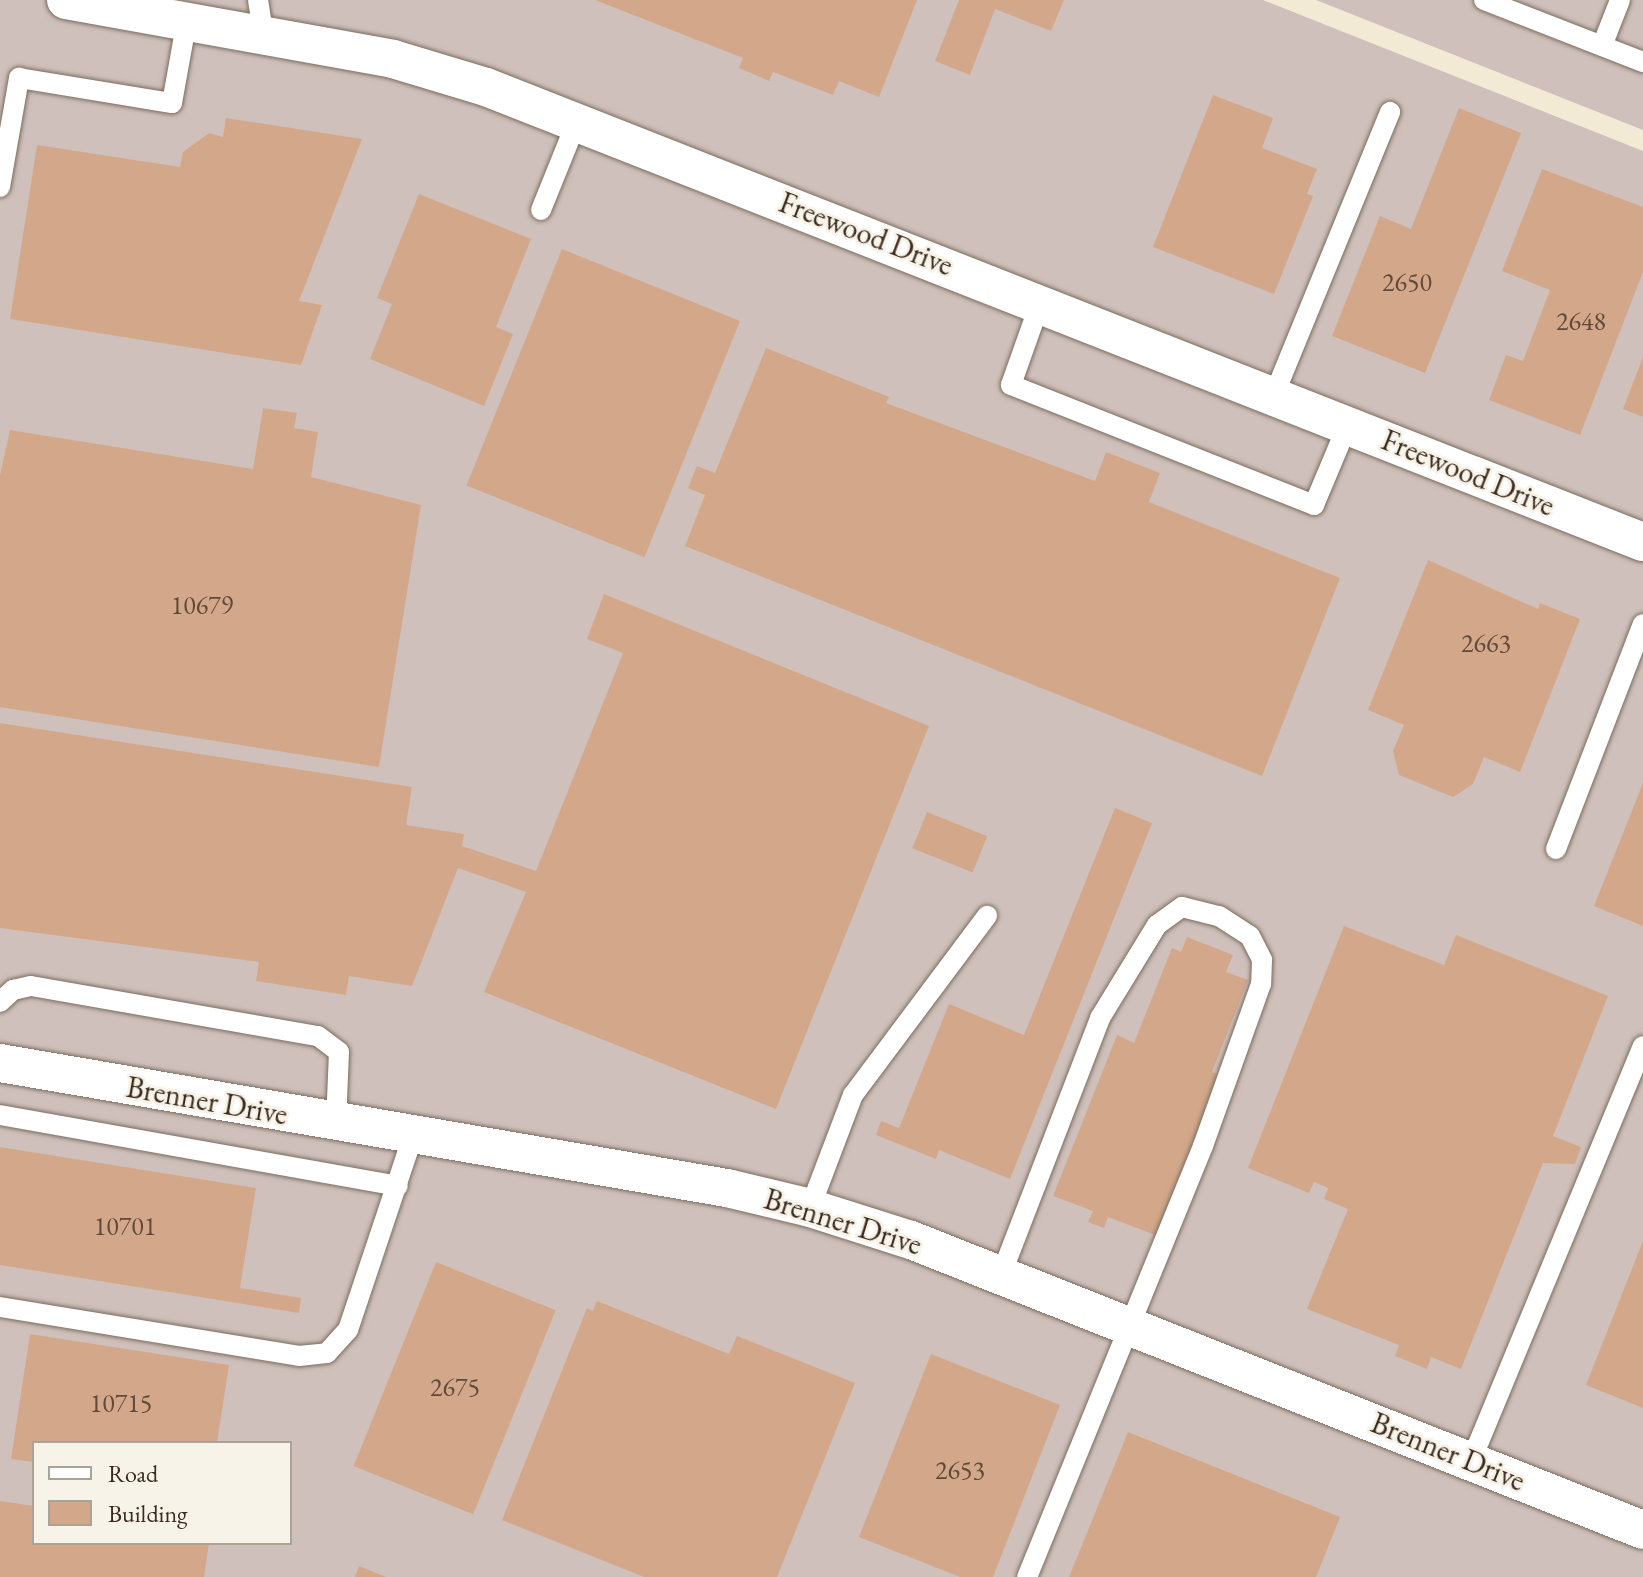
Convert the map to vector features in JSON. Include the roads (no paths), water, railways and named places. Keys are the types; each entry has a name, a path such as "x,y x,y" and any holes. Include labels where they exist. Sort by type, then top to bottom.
{"street":[{"name":"Freewood Drive","path":"66,0 187,20 260,17 577,121 1643,542"},
{"name":"Brenner Drive","path":"0,1063 336,1124 727,1188 810,1208 1001,1275 1643,1530"}],"lane":[{"path":"1484,0 1643,62"},
{"path":"1602,46 1620,0"},
{"path":"0,187 19,78 172,103 187,20"},
{"path":"1274,395 1390,112"},
{"path":"541,210 577,121"},
{"path":"1040,303 1011,385 1314,505 1348,424"},
{"path":"1556,849 1643,624"},
{"path":"1001,1275 1100,1018 1157,925 1182,907 1219,916 1250,936 1262,960 1261,984 1203,1146 1027,1577"},
{"path":"810,1208 853,1095 987,916"},
{"path":"0,1002 13,990 31,986 318,1036 339,1052 336,1124"},
{"path":"1471,1461 1643,1046"},
{"path":"0,1115 398,1186"},
{"path":"0,1307 299,1356 327,1353 348,1330 413,1136"}]}
